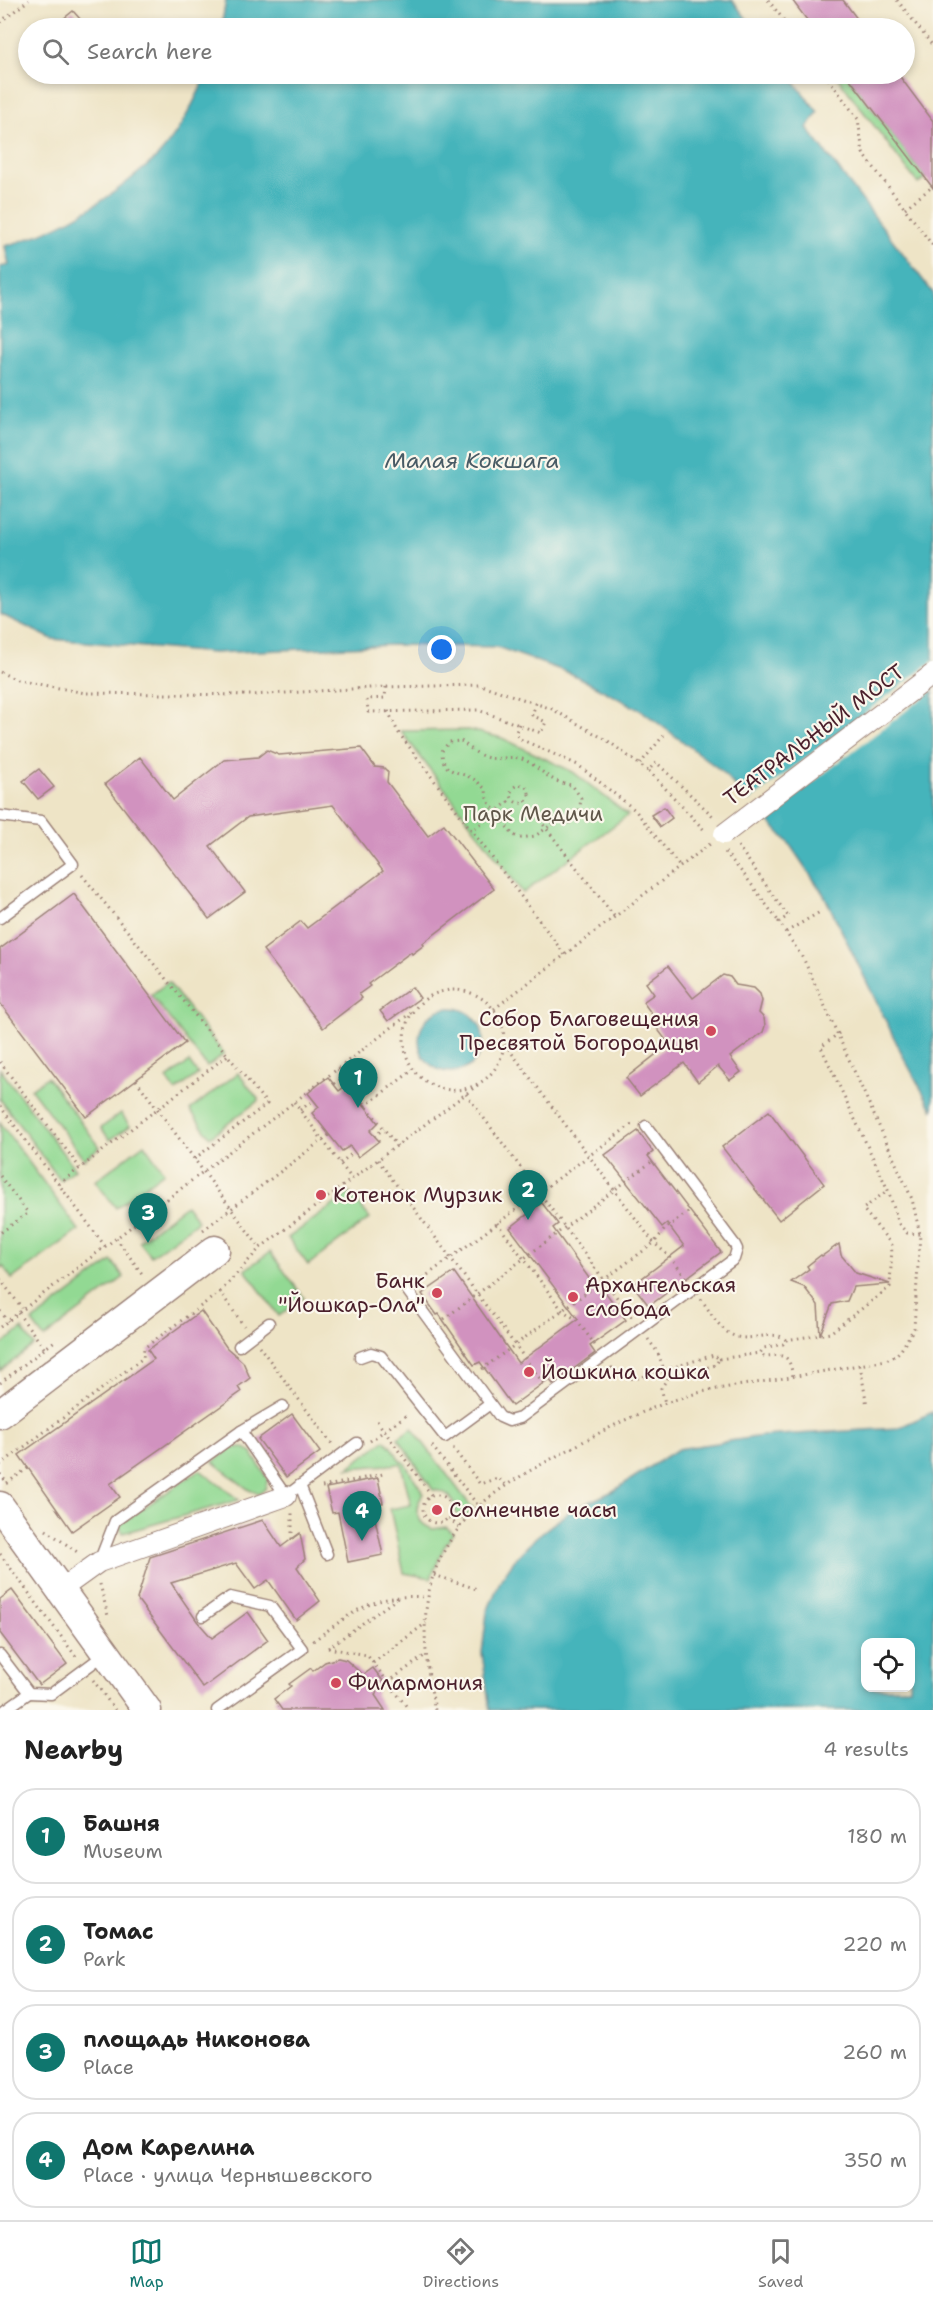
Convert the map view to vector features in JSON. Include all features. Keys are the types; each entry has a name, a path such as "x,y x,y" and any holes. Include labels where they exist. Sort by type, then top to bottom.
{"street":[{"name":"ТЕАТРАЛЬНЫЙ МОСТ","path":"726,833 933,674"},
{"path":"0,1414 215,1250"},
{"path":"4,1495 60,1590 95,1661 143,1708"},
{"path":"60,1590 99,1562 295,1495"}],"lane":[{"path":"0,816 41,821 74,864 0,918"},
{"path":"407,1290 500,1417 515,1421 734,1259 736,1249 646,1126"},
{"path":"239,1346 269,1323"},
{"path":"360,1357 371,1353 381,1356 445,1437 490,1404"},
{"path":"99,1562 115,1521 241,1431 283,1406"},
{"path":"241,1431 295,1495 327,1554"},
{"path":"295,1495 357,1443"},
{"path":"203,1616 230,1597 270,1606 302,1649 217,1710"},
{"path":"0,1655 29,1693"},
{"path":"5,1710 29,1693 51,1694 95,1661"}],"path":[{"path":"768,0 782,18"},
{"path":"897,0 911,18"},
{"path":"0,22 27,1"},
{"path":"915,23 933,46"},
{"path":"832,84 858,119 863,153 933,246"},
{"path":"905,208 932,187"},
{"path":"0,672 17,680 85,693 251,695 386,687 481,685 552,709 608,741 640,764 675,797"},
{"path":"386,687 386,698 367,699 368,712 478,710 541,733 546,722 532,715 536,703"},
{"path":"387,711 398,732 565,955"},
{"path":"519,724 516,732 518,738 578,765 635,810 680,867"},
{"path":"640,764 664,735"},
{"path":"461,741 482,756 523,760 558,783 572,785 581,798 579,815 568,824 557,821 545,827 535,836 513,835 487,800 486,790 474,779 449,769 442,760 442,751 449,742 461,741"},
{"path":"648,771 656,762 726,833 788,916 779,922"},
{"path":"521,784 527,788 529,795 525,801 518,803 512,799 510,792 514,786 521,784"},
{"path":"475,828 512,799"},
{"path":"525,801 615,916"},
{"path":"494,1009 726,833"},
{"path":"74,864 267,1104 194,1159"},
{"path":"435,1710 427,1654 428,1598 434,1575 446,1548 479,1507 507,1485 545,1462 608,1428 665,1403 696,1393 860,1365 895,1356 912,1334 920,1234 912,1199 804,960 746,877"},
{"path":"786,932 820,912"},
{"path":"0,1327 412,1012 424,999 455,989 470,992 483,998 500,1018 505,1044 500,1062 491,1075 260,1248 220,1292 144,1348 143,1358 0,1465"},
{"path":"412,1012 405,1029 404,1044 407,1057 414,1070 436,1088 450,1091 465,1090 479,1084"},
{"path":"838,1033 821,1047 888,1190 900,1224 907,1233 920,1234"},
{"path":"505,1044 654,1243 671,1258 722,1327 733,1336 747,1339 777,1335 786,1340"},
{"path":"59,1184 228,1055"},
{"path":"0,1062 80,1168"},
{"path":"338,1069 397,1146"},
{"path":"366,1106 414,1070"},
{"path":"334,1084 344,1077"},
{"path":"136,1080 260,1248"},
{"path":"466,1094 641,1329 658,1353 664,1370"},
{"path":"300,1110 314,1100"},
{"path":"294,1102 352,1179"},
{"path":"0,1106 105,1246"},
{"path":"407,1290 632,1124 640,1123 646,1126"},
{"path":"375,1136 384,1129"},
{"path":"244,1199 329,1135"},
{"path":"340,1163 354,1152"},
{"path":"434,1326 665,1152"},
{"path":"378,1160 552,1395"},
{"path":"0,1176 28,1213 0,1233"},
{"path":"760,1353 764,1348 781,1345 786,1340 830,1333 890,1287 892,1245 863,1209 888,1190"},
{"path":"471,1377 654,1243 665,1229 702,1202"},
{"path":"497,1223 562,1310 577,1320 616,1373 636,1379 714,1355 719,1359 760,1353 764,1356 780,1354 790,1362 793,1377"},
{"path":"116,1238 143,1275"},
{"path":"0,1279 23,1309"},
{"path":"220,1292 340,1455"},
{"path":"0,1311 8,1321"},
{"path":"18,1313 45,1348"},
{"path":"665,1403 661,1388 668,1378 716,1365 719,1359"},
{"path":"860,1365 867,1406"},
{"path":"129,1369 133,1374"},
{"path":"407,1413 415,1423"},
{"path":"377,1421 432,1496"},
{"path":"445,1437 480,1484 498,1478 504,1480 507,1485"},
{"path":"429,1441 479,1507"},
{"path":"4,1495 28,1468"},
{"path":"292,1539 295,1495 383,1474"},
{"path":"440,1495 449,1502 451,1507 449,1518 444,1522 433,1524 424,1517 422,1506 432,1496 440,1495"},
{"path":"449,1518 460,1528"},
{"path":"0,1554 95,1661 116,1710"},
{"path":"434,1575 477,1589"},
{"path":"302,1649 360,1607 401,1595 428,1598"},
{"path":"401,1595 328,1648 367,1655 407,1707"},
{"path":"373,1663 426,1623"},
{"path":"388,1682 427,1654"}],"green space":[{"path":"843,84 854,84 926,178 918,184"},
{"name":"Парк Медичи","path":"469,730 502,738 573,772 628,815 523,893 401,731"},
{"path":"168,982 224,1054 207,1067 151,995"},
{"path":"189,1062 198,1074 176,1091 167,1079"},
{"path":"0,1069 75,1169 60,1180 0,1099"},
{"path":"238,1073 259,1100 210,1137 190,1110"},
{"path":"47,1077 100,1147 84,1159 31,1089"},
{"path":"121,1113 130,1126 110,1140 101,1128"},
{"path":"0,1123 79,1230 12,1279 3,1266 0,1268"},
{"path":"144,1144 164,1172 116,1208 95,1181"},
{"path":"350,1193 370,1218 308,1265 288,1238"},
{"path":"186,1205 198,1221 151,1256 139,1241"},
{"path":"270,1252 304,1298 279,1316 245,1270"},
{"path":"112,1261 124,1277 44,1338 32,1322"},
{"path":"22,1329 34,1345 0,1371 0,1346"},
{"path":"412,1428 473,1509 464,1519 456,1513 454,1503 449,1496 433,1490 398,1438"},
{"path":"385,1440 391,1445 400,1461 404,1462 424,1494 417,1509 420,1519 427,1527 433,1529 446,1527 453,1533 444,1547 431,1578 404,1573 390,1509 411,1505 401,1464 348,1468"},
{"path":"243,1447 251,1452 268,1479 265,1489 259,1494 249,1490 213,1462 232,1448"},
{"path":"200,1470 239,1500 123,1533 118,1525"}],"water":[{"path":"226,0 732,0 746,18 223,18"},
{"name":"Малая Кокшага","path":"202,84 796,84 818,112 807,128 933,293 933,1111 904,1058 824,895 788,842 719,769 642,711 572,674 497,647 392,645 213,653 52,639 0,614 0,267 9,265 5,246 58,226 91,208 122,186 151,163 166,147 192,106"},
{"path":"451,1008 463,1010 474,1017 481,1028 483,1040 481,1052 474,1063 463,1070 451,1072 439,1070 428,1063 421,1052 419,1040 421,1028 428,1017 439,1010"},
{"path":"933,1412 933,1710 490,1710 482,1653 487,1612 501,1579 516,1558 536,1537 570,1511 613,1491 678,1449 762,1436 898,1428"}],"pier":[{"path":"933,661 933,690 763,820 747,803"}],"building":[{"path":"792,0 843,0 856,18 806,18"},
{"path":"73,11 79,18 64,18"},
{"path":"854,84 905,84 933,121 933,188"},
{"path":"361,748 375,767 384,768 388,772 387,782 428,836 444,824 494,889 423,943 424,945 368,984 370,986 359,994 362,998 323,1028 263,950 301,921 307,928 383,871 333,805 248,817 210,846 245,892 209,919 105,784 140,757 173,800 224,760 258,757 267,750 279,755"},
{"path":"39,769 54,787 38,799 23,781"},
{"path":"664,807 672,818 660,827 651,815"},
{"path":"74,894 185,1043 86,1117 0,1003 0,949"},
{"name":"Собор Благовещения Пресвятой Богородицы","path":"668,966 693,998 723,975 730,977 736,985 754,988 760,994 762,1001 759,1013 764,1018 765,1026 763,1032 730,1057 741,1072 730,1080 718,1066 698,1082 684,1063 640,1096 626,1078 669,1044 656,1027 659,1024 643,1002 654,994 646,983"},
{"path":"412,987 420,998 388,1021 380,1011"},
{"path":"328,1077 339,1091 348,1084 378,1123 370,1131 379,1141 358,1157 350,1146 342,1151 312,1113 319,1107 308,1093"},
{"path":"769,1111 824,1184 779,1220 722,1147"},
{"path":"638,1131 653,1152 648,1156 721,1252 649,1306 633,1285 684,1246 667,1223 662,1227 605,1155"},
{"path":"542,1203 558,1224 553,1228 596,1288 600,1285 626,1320 590,1346 595,1353 553,1384 549,1379 512,1406 480,1362 474,1365 439,1314 437,1315 422,1294 454,1272 518,1363 578,1319 510,1228"},
{"path":"839,1244 841,1255 856,1273 890,1284 853,1287 847,1301 832,1304 820,1335 818,1305 804,1287 791,1282 809,1269 807,1266"},
{"path":"201,1311 227,1348 243,1362 250,1378 238,1387 241,1392 110,1484 120,1497 72,1531 19,1455 154,1359 148,1350"},
{"path":"292,1414 320,1452 286,1477 258,1439"},
{"path":"378,1478 383,1503 372,1505 383,1555 348,1562 338,1512 332,1513 326,1488"},
{"path":"263,1520 281,1547 300,1533 305,1559 297,1567 320,1601 296,1620 268,1580 255,1589 236,1563 171,1583 197,1621 212,1638 248,1612 268,1640 203,1688 137,1599 150,1557"},
{"path":"12,1590 67,1664 39,1685 0,1633 0,1599"},
{"name":"Филармония","path":"338,1658 346,1660 363,1675 373,1668 383,1681 374,1689 377,1693 375,1695 385,1710 282,1710 274,1699 291,1686 289,1684 311,1668 313,1671 325,1662"}],"place":[{"name":"Собор Благовещения Пресвятой Богородицы","path":"711,1031"},
{"name":"Башня","path":"358,1108"},
{"name":"Котенок Мурзик","path":"321,1195"},
{"name":"Томас","path":"528,1220"},
{"name":"площадь Никонова","path":"148,1243"},
{"name":"Банк \"Йошкар-Ола\"","path":"437,1293"},
{"name":"Архангельская слобода","path":"573,1297"},
{"name":"Йошкина кошка","path":"529,1372"},
{"name":"Солнечные часы","path":"437,1510"},
{"name":"Дом Карелина","path":"362,1541"},
{"name":"Филармония","path":"336,1683"}]}
